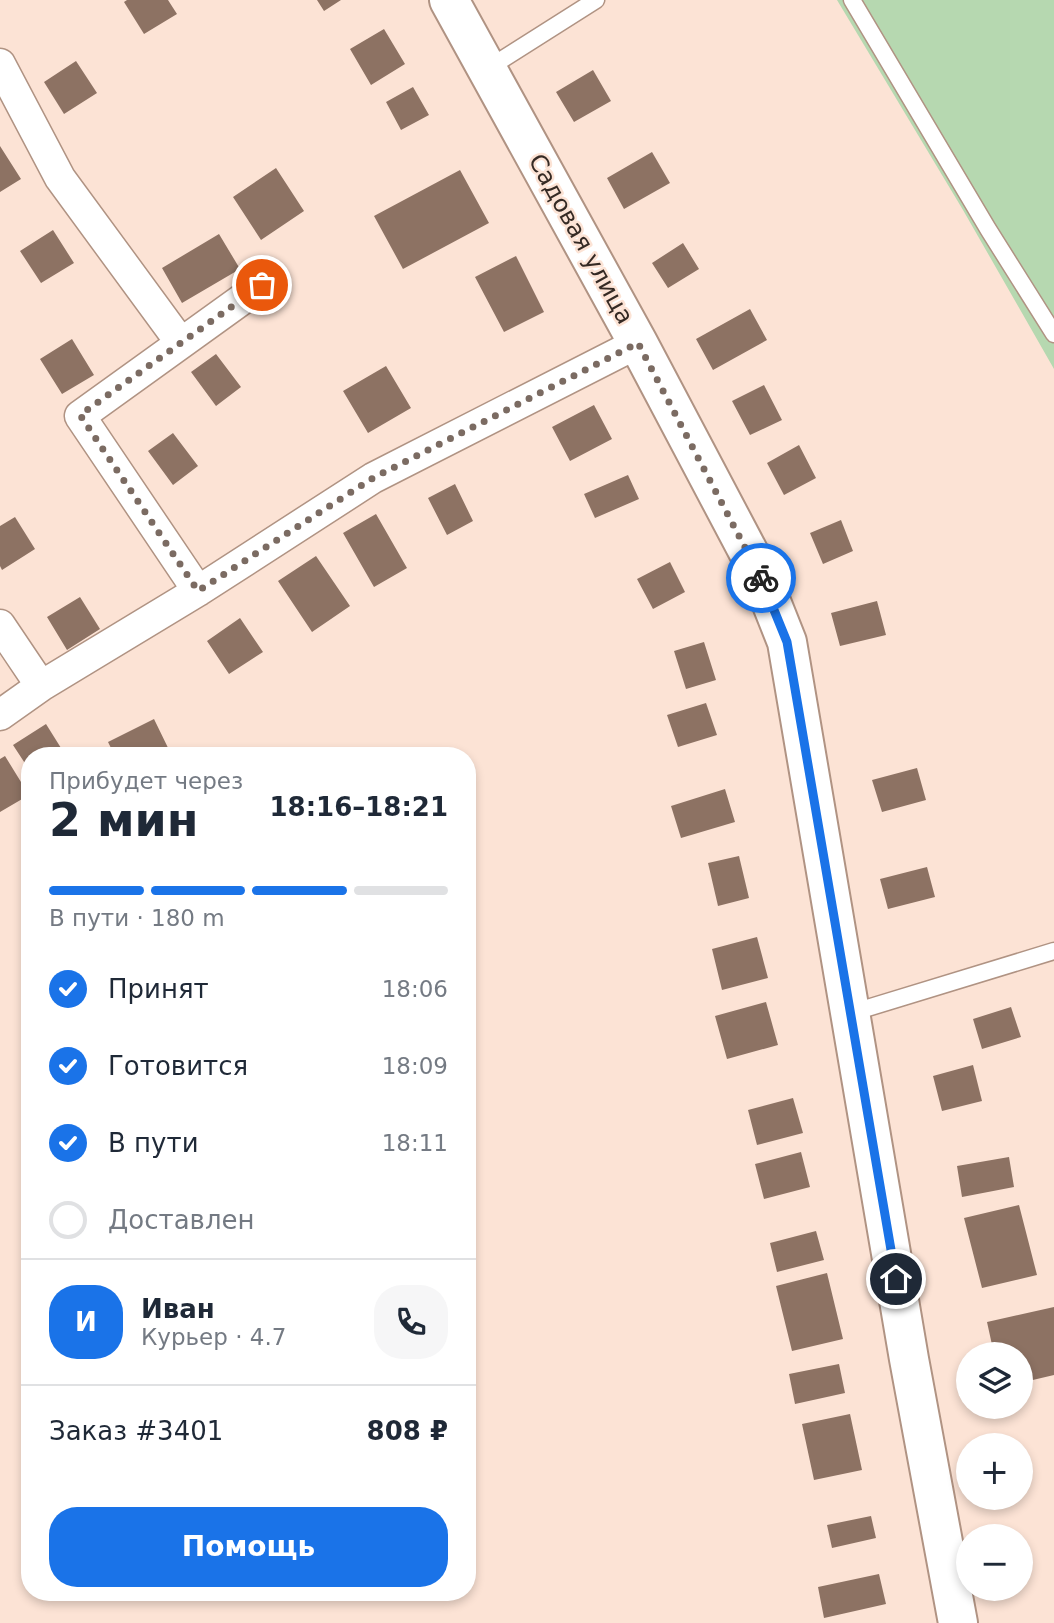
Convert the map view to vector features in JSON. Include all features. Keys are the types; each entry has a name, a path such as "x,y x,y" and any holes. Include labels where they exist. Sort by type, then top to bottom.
{"main road":[{"name":"Садовая улица","path":"449,0 638,343 760,573 787,642 909,1359 958,1623"}],"street":[{"path":"0,64 60,178 181,343"},
{"path":"198,591 80,415 262,285"},
{"path":"0,715 373,478 638,343"},
{"path":"0,625 41,687"}],"lane":[{"path":"487,69 596,0"},
{"path":"852,0 988,229 1054,334"},
{"path":"851,1013 1054,951"}],"green space":[{"path":"837,0 1054,0 1054,369 963,210"}],"building":[{"path":"168,0 177,14 144,34 124,2"},
{"path":"317,0 341,0 324,11"},
{"path":"384,29 405,64 371,85 350,49"},
{"path":"76,61 97,93 64,114 44,82"},
{"path":"593,70 611,101 574,122 556,92"},
{"path":"413,87 429,115 401,130 386,102"},
{"path":"0,146 21,179 0,192"},
{"path":"652,152 670,183 624,209 607,178"},
{"path":"276,168 304,211 261,240 233,197"},
{"path":"460,170 489,223 403,269 374,216"},
{"path":"53,230 74,263 41,283 20,251"},
{"path":"219,234 240,269 182,303 162,268"},
{"path":"683,243 699,269 668,288 652,263"},
{"path":"516,256 544,312 504,332 475,277"},
{"path":"750,309 767,340 713,370 696,339"},
{"path":"72,339 94,375 62,394 40,359"},
{"path":"216,354 241,387 216,406 191,372"},
{"path":"386,366 411,408 368,433 343,391"},
{"path":"764,385 782,420 750,435 732,401"},
{"path":"594,405 612,439 570,461 552,427"},
{"path":"173,433 198,466 173,485 148,451"},
{"path":"799,445 816,478 784,495 767,463"},
{"path":"628,475 639,499 595,518 584,494"},
{"path":"455,484 473,521 447,535 428,498"},
{"path":"376,514 407,568 374,587 343,533"},
{"path":"15,517 35,549 2,570 0,526"},
{"path":"841,520 853,551 823,564 810,533"},
{"path":"316,556 350,606 312,632 278,581"},
{"path":"670,562 685,592 653,609 637,579"},
{"path":"80,597 100,629 67,650 47,617"},
{"path":"877,601 886,635 840,646 831,613"},
{"path":"240,618 263,652 229,674 207,641"},
{"path":"704,642 716,680 686,689 674,651"},
{"path":"706,703 717,735 678,747 667,715"},
{"path":"154,719 168,747 110,747 108,742"},
{"path":"46,724 60,747 21,747 21,757 13,745"},
{"path":"5,756 21,782 21,800 0,812 0,759"},
{"path":"917,768 926,800 882,812 872,780"},
{"path":"725,789 735,822 681,838 671,806"},
{"path":"739,856 749,898 718,906 708,863"},
{"path":"927,867 935,897 888,909 880,879"},
{"path":"757,937 768,978 722,990 712,949"},
{"path":"766,1002 778,1045 727,1059 715,1016"},
{"path":"1011,1007 1021,1037 982,1049 973,1019"},
{"path":"973,1065 982,1101 942,1111 933,1076"},
{"path":"793,1098 803,1133 757,1145 748,1110"},
{"path":"801,1152 810,1187 764,1199 755,1164"},
{"path":"1009,1157 1014,1187 962,1197 957,1166"},
{"path":"1019,1205 1037,1275 982,1288 964,1218"},
{"path":"816,1231 824,1260 777,1272 770,1243"},
{"path":"827,1273 843,1339 792,1351 776,1286"},
{"path":"1054,1307 1054,1375 1033,1380 1033,1342 991,1342 987,1322"},
{"path":"839,1364 845,1393 795,1404 789,1374"},
{"path":"850,1414 862,1470 814,1480 802,1424"},
{"path":"871,1516 876,1538 832,1548 827,1525"},
{"path":"879,1574 886,1604 824,1618 818,1587"}],"way so far":[{"path":"262,285 80,415 198,591 373,478 638,343 761,578"}],"route":[{"path":"761,578 787,642 896,1279"}]}
